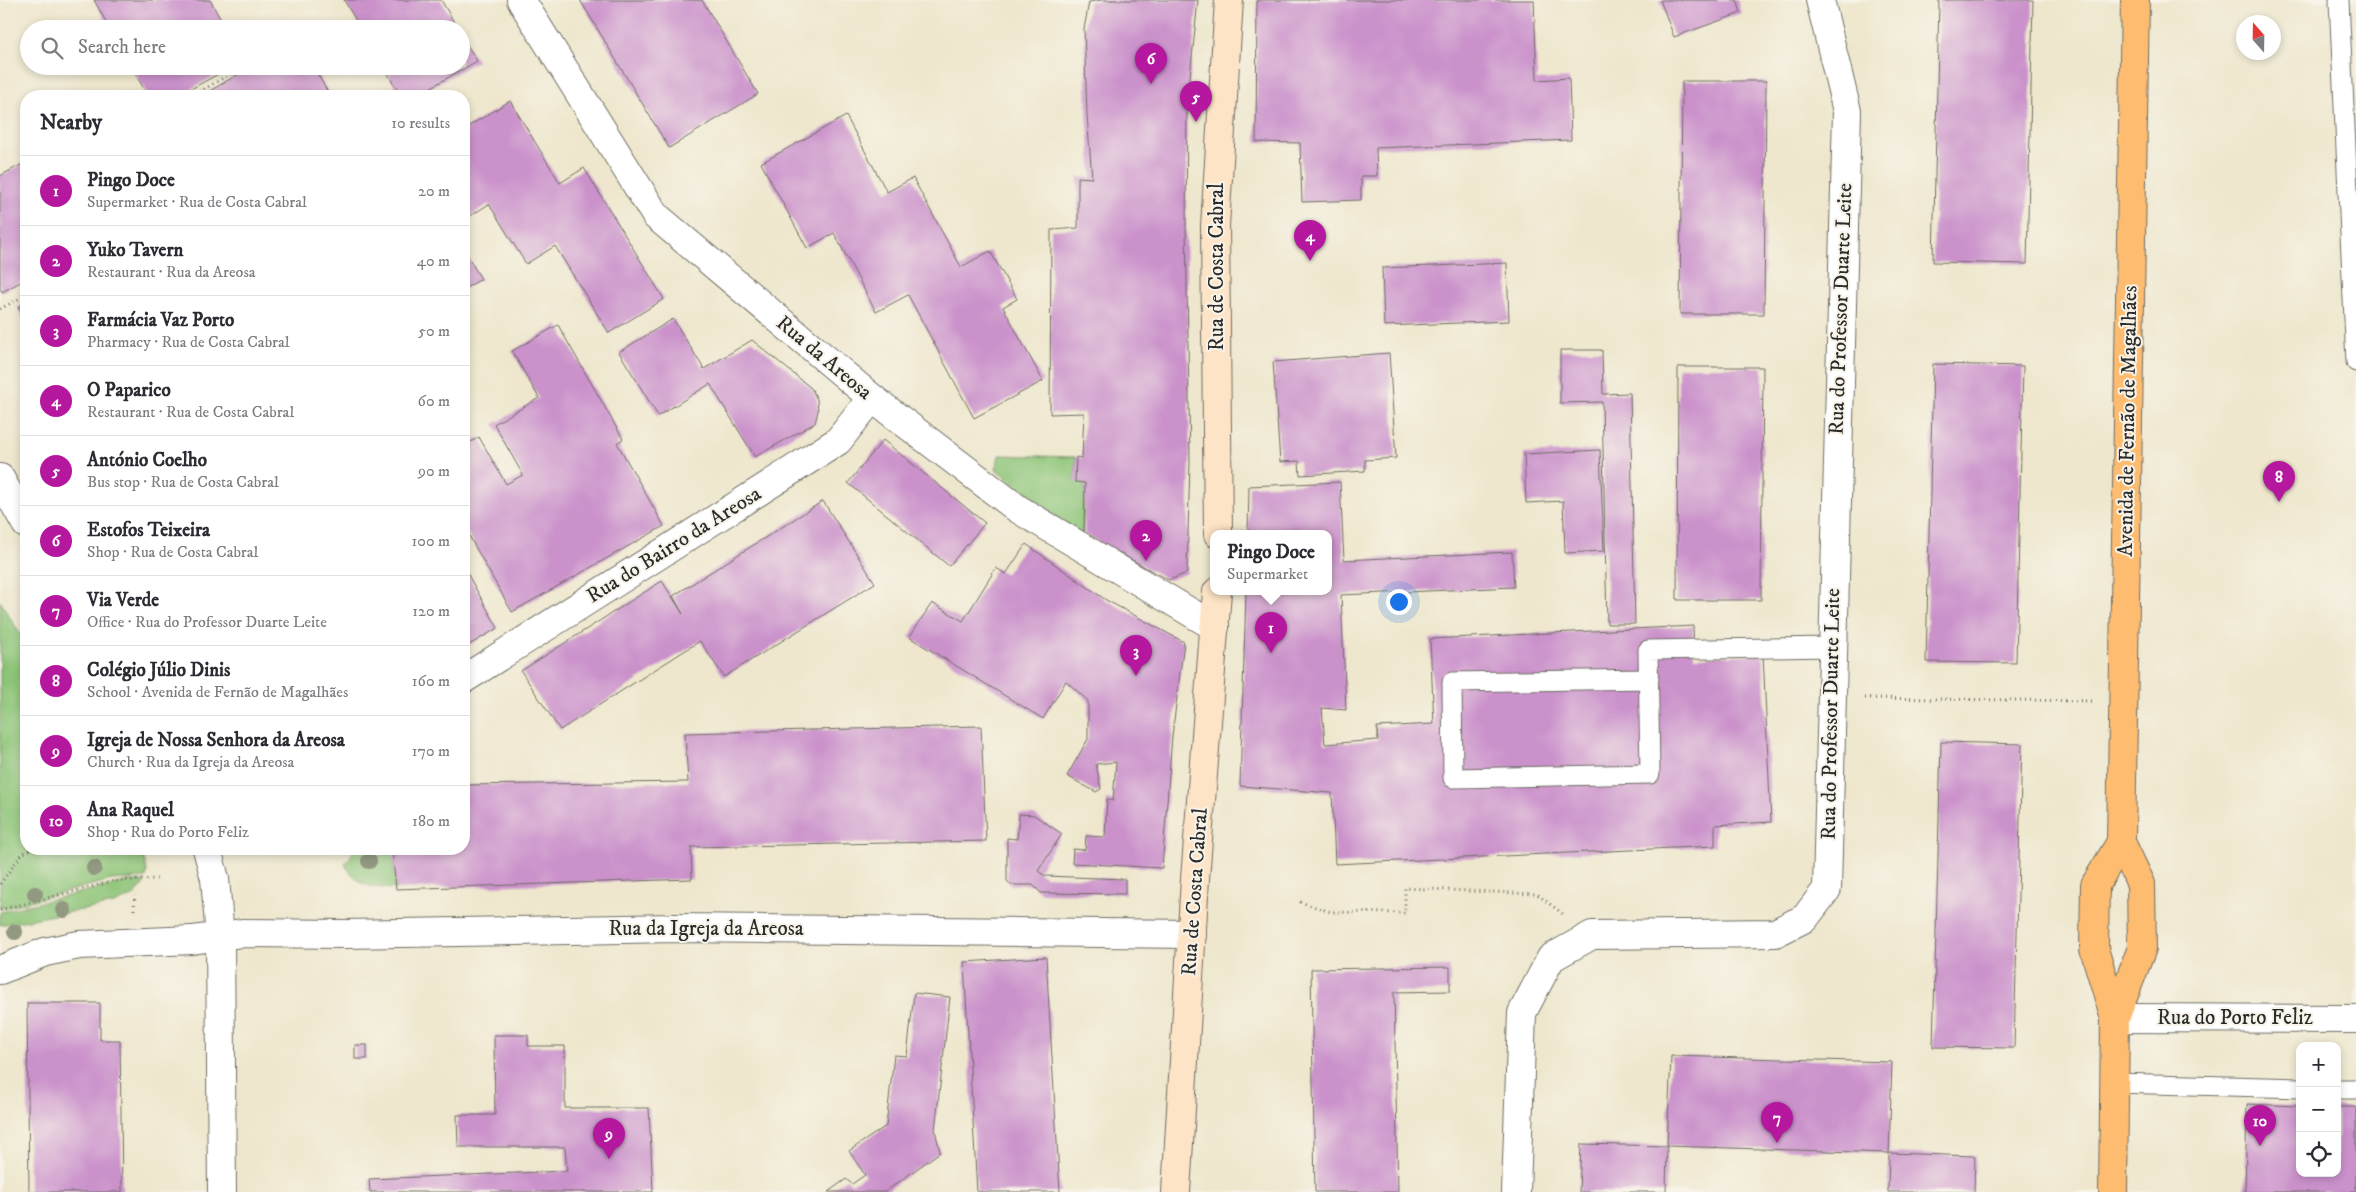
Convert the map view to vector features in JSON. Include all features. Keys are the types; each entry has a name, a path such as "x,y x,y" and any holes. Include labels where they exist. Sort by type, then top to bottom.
{"main road":[{"name":"Rua de Costa Cabral","path":"1218,530 1215,226 1229,0"},
{"name":"Avenida de Fernão de Magalhães","path":"2115,1018 2142,948 2141,884 2121,842 2135,0"},
{"name":"Rua de Costa Cabral","path":"1176,1192 1192,934 1217,595"},
{"name":"Avenida de Fernão de Magalhães","path":"2113,1192 2115,1018 2094,949 2095,885 2121,842"}],"street":[{"name":"Rua da Areosa","path":"521,0 656,216 872,398 1018,509 1215,627"},
{"name":"Rua do Professor Duarte Leite","path":"1592,934 1775,933 1805,918 1827,889 1847,111 1820,0"},
{"name":"Rua do Bairro da Areosa","path":"470,675 838,440 872,398"},
{"path":"0,478 20,513"},
{"path":"209,855 215,879 220,936 222,1192"},
{"name":"Rua da Igreja da Areosa","path":"0,970 45,952 79,945 192,940 242,933 344,934 676,928 1192,934"},
{"path":"1516,1192 1522,1013 1551,958 1592,934"},
{"name":"Rua do Porto Feliz","path":"2115,1018 2356,1019"}],"lane":[{"path":"2339,0 2356,362"},
{"path":"1648,679 1452,682 1454,778 1650,774 1648,650 1832,647"},
{"path":"2114,1083 2296,1088"},
{"path":"2341,1089 2356,1090"}],"path":[{"path":"202,90 228,75"},
{"path":"0,309 20,298"},
{"path":"1831,697 2123,702"},
{"path":"0,884 21,855"},
{"path":"0,910 107,883 157,879"},
{"path":"1300,902 1331,912 1406,913 1405,888 1537,894 1592,934"}],"green space":[{"path":"999,455 1076,457 1075,481 1085,483 1082,535 1041,506 996,469"},
{"path":"0,601 20,634 20,855 143,855 147,871 146,878 111,880 0,909"},
{"path":"351,855 393,855 396,889 366,885 356,878 345,865"},
{"path":"129,881 145,882 135,895 114,904 0,925 0,912"}],"building":[{"path":"94,0 210,0 221,20 105,20"},
{"path":"344,0 441,0 453,20 356,20"},
{"path":"580,0 702,0 758,94 669,148"},
{"path":"1102,0 1198,0 1187,106 1186,227 1190,460 1187,573 1169,580 1084,534 1085,483 1075,482 1076,457 1082,458 1084,413 1050,414 1051,230 1078,228 1078,177 1092,178 1087,115 1084,29 1089,2"},
{"path":"1257,0 1534,0 1537,80 1569,78 1571,140 1376,148 1377,176 1361,176 1361,200 1302,202 1300,143 1256,142"},
{"path":"1660,0 1737,0 1741,13 1674,37"},
{"path":"1939,0 2033,0 2027,264 1933,262"},
{"path":"470,50 477,61 470,65"},
{"path":"136,75 216,75 189,90 145,90"},
{"path":"237,75 318,75 327,90 211,90"},
{"path":"388,75 453,75 426,90 397,90"},
{"path":"1682,81 1766,81 1764,314 1680,314"},
{"path":"510,101 560,183 584,168 664,299 609,333 555,246 526,264 489,204 470,216 470,125"},
{"path":"846,116 887,192 913,178 961,267 990,251 1017,299 1003,307 1043,381 974,418 908,295 876,312 834,233 807,248 761,163"},
{"path":"20,165 20,282 2,292 0,288 0,176"},
{"path":"470,260 481,279 470,285"},
{"path":"1507,263 1509,321 1384,326 1382,268"},
{"path":"673,319 704,369 752,340 811,388 817,399 818,411 815,423 755,457 710,384 658,416 619,352"},
{"path":"558,325 623,439 617,443 664,526 512,612 470,538 470,442 479,437 506,484 523,475 494,424 539,398 512,351"},
{"path":"1560,350 1602,350 1603,394 1630,393 1635,624 1607,624 1602,402 1560,403"},
{"path":"1389,353 1396,458 1365,460 1365,471 1300,475 1299,461 1280,462 1273,362"},
{"path":"1933,364 2023,366 2016,663 1926,662"},
{"path":"1678,367 1763,367 1761,600 1677,600"},
{"path":"883,440 985,523 949,566 848,483"},
{"path":"1600,450 1604,551 1565,553 1563,501 1526,503 1524,454"},
{"path":"1340,482 1344,560 1512,552 1514,587 1341,595 1346,710 1322,708 1325,744 1378,740 1377,727 1434,724 1430,639 1693,626 1694,657 1763,654 1771,822 1715,825 1715,846 1335,864 1332,793 1240,786 1246,595 1332,595 1332,530 1248,530 1249,486"},
{"path":"823,501 875,583 724,677 700,641 560,730 521,671 662,581 683,614 673,596"},
{"path":"1026,544 1106,600 1184,642 1172,736 1162,868 1072,863 1073,849 1085,850 1086,836 1105,837 1107,799 1113,801 1116,762 1096,764 1101,789 1096,792 1067,776 1088,739 1088,701 1066,681 1043,719 909,637 932,603 963,621 996,568 1006,574"},
{"path":"470,579 498,628 470,644"},
{"path":"981,726 986,841 691,847 692,879 396,889 393,855 470,855 470,785 688,782 685,733"},
{"path":"1941,742 2022,744 2014,1048 1933,1047"},
{"path":"1019,814 1034,815 1062,834 1038,871 1045,876 1125,879 1125,894 1041,893 1033,885 1011,885 1007,881 1007,838 1017,839"},
{"path":"1046,957 1060,1192 977,1192 964,962"},
{"path":"1450,967 1450,991 1394,992 1398,1192 1315,1192 1311,969"},
{"path":"914,993 950,997 935,1130 940,1152 885,1192 828,1192 846,1179 852,1184 865,1175 849,1151 886,1126 894,1055 907,1056"},
{"path":"27,1003 100,1003 100,1040 120,1040 122,1192 29,1192"},
{"path":"494,1035 528,1035 528,1046 565,1046 565,1108 649,1108 653,1192 370,1192 369,1179 567,1171 565,1147 458,1147 457,1115 495,1115"},
{"path":"355,1045 367,1045 367,1059 355,1059"},
{"path":"1671,1056 1892,1062 1889,1153 1667,1146"},
{"path":"2247,1104 2296,1106 2296,1177 2341,1177 2341,1107 2356,1107 2356,1192 2245,1192"},
{"path":"1581,1144 1667,1146 1666,1192 1579,1192"},
{"path":"1889,1153 1975,1156 1974,1192 1888,1192"}],"place":[{"name":"Estofos Teixeira","path":"1151,84"},
{"name":"António Coelho","path":"1196,122"},
{"name":"O Paparico","path":"1310,261"},
{"name":"Colégio Júlio Dinis","path":"2279,502"},
{"name":"Yuko Tavern","path":"1146,561"},
{"name":"Pingo Doce","path":"1271,653"},
{"name":"Farmácia Vaz Porto","path":"1136,676"},
{"name":"Via Verde","path":"1777,1143"},
{"name":"Ana Raquel","path":"2260,1146"},
{"name":"Igreja de Nossa Senhora da Areosa","path":"609,1159"}]}
